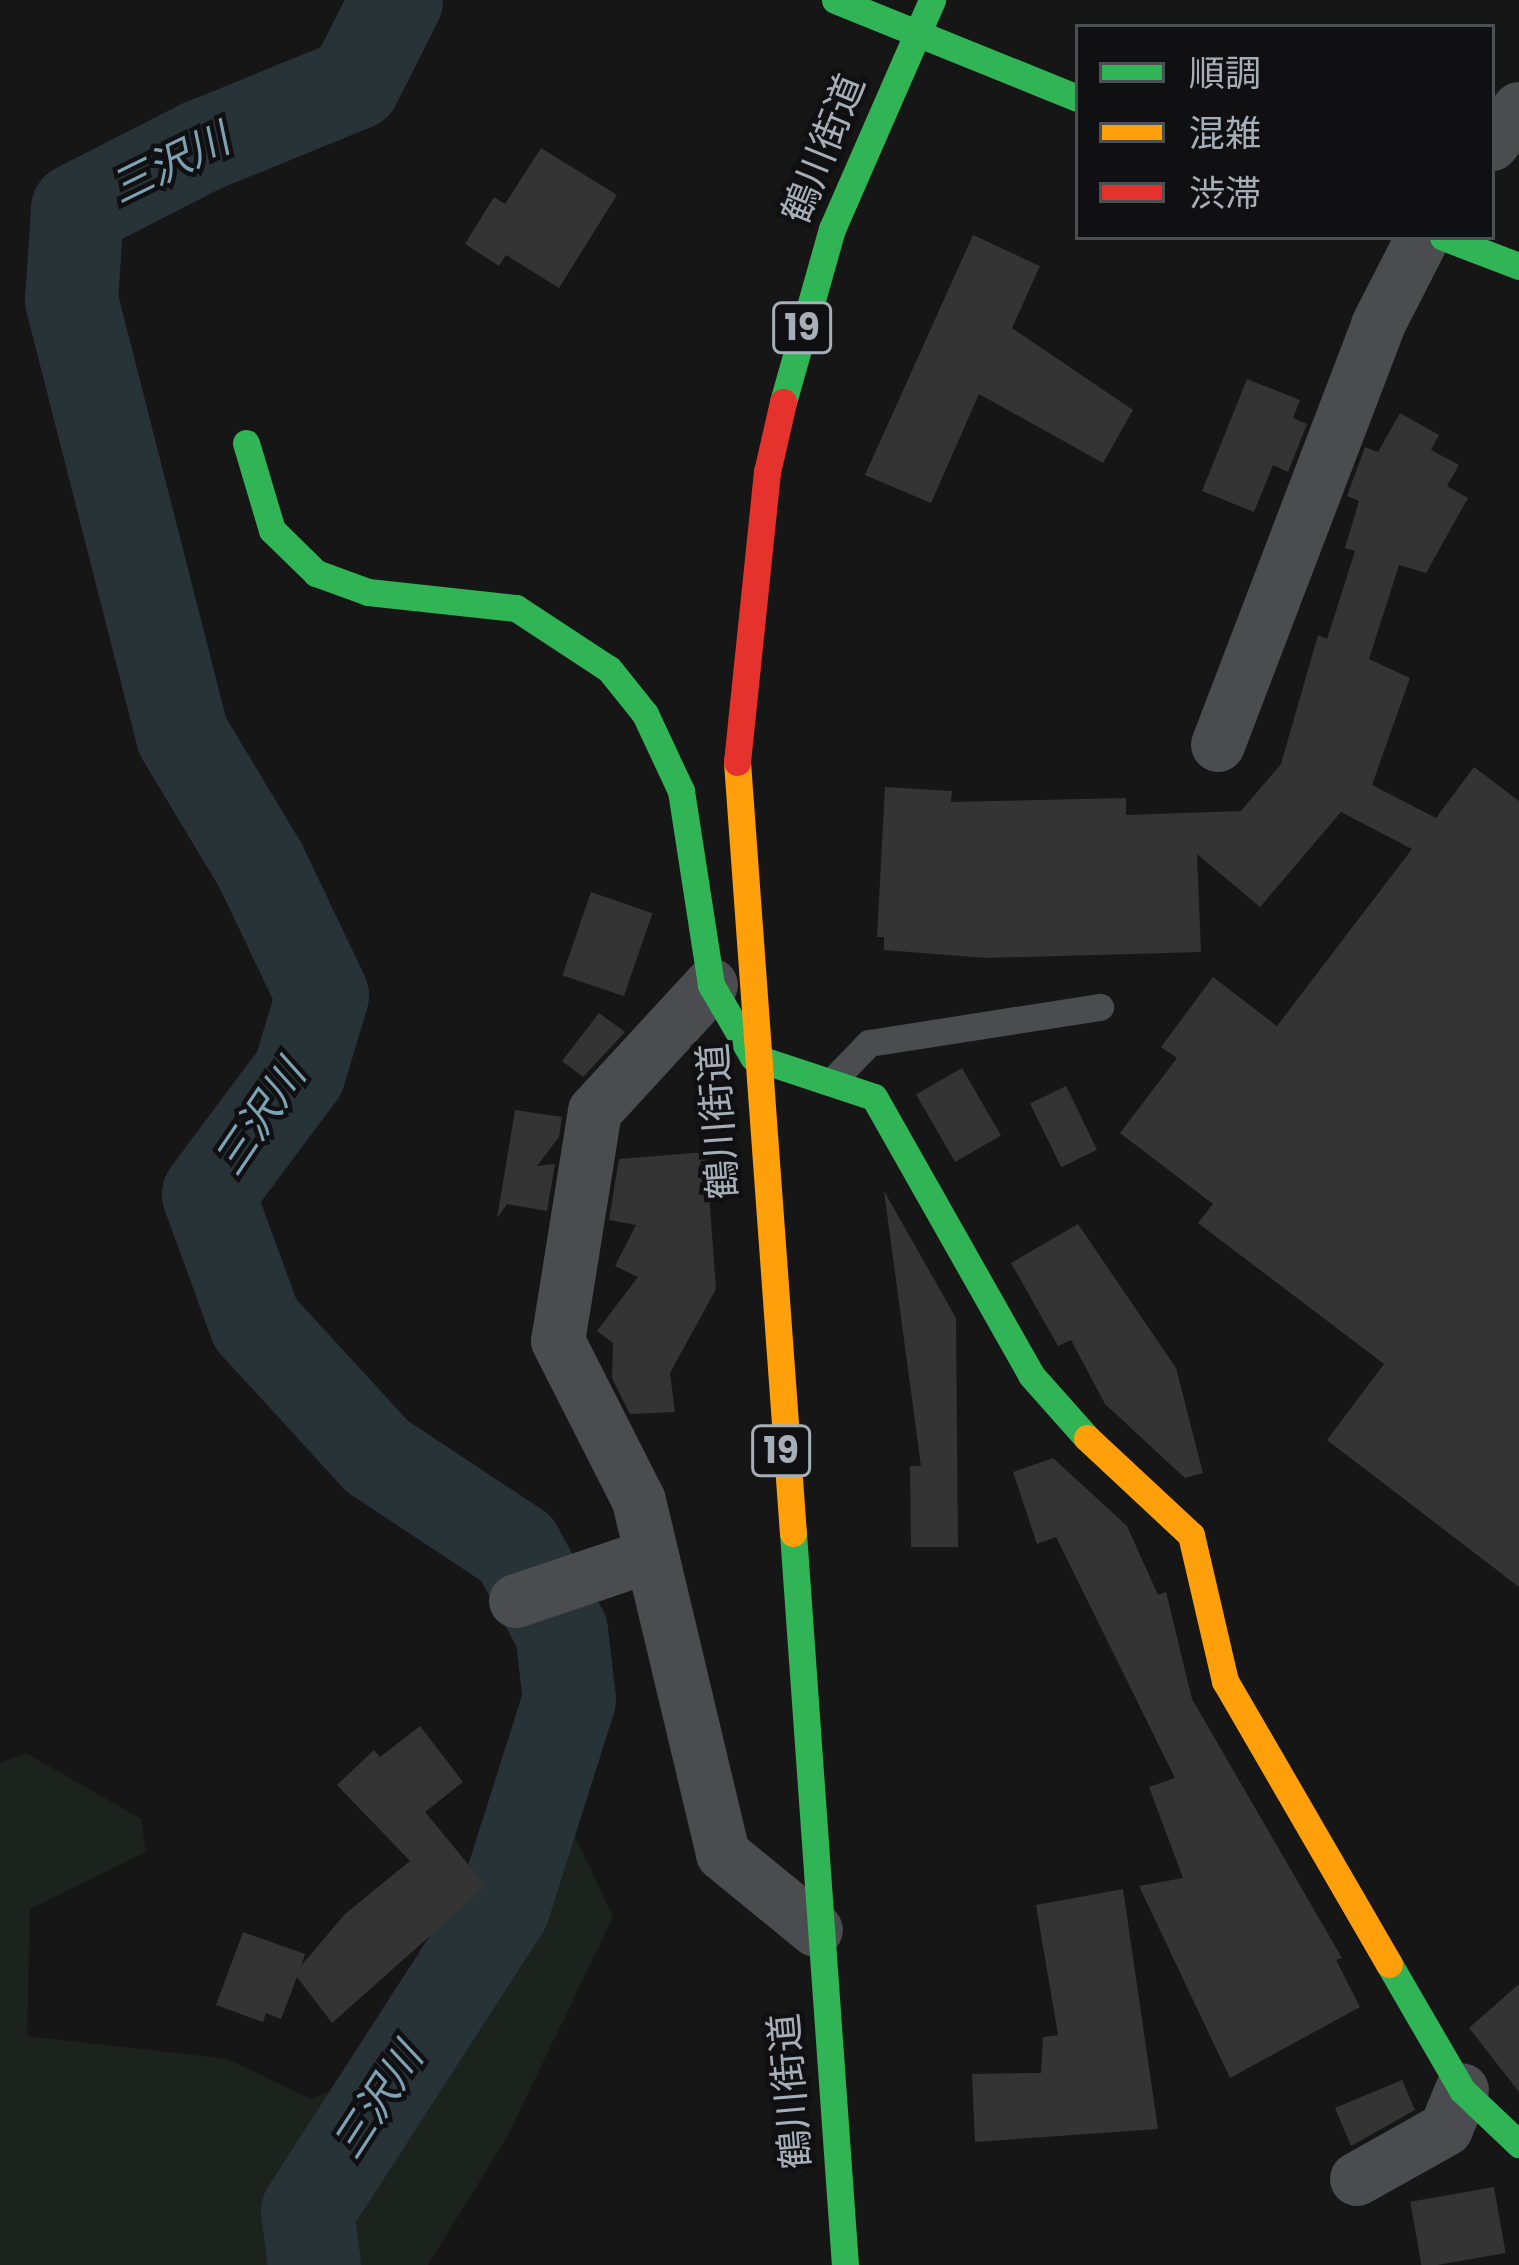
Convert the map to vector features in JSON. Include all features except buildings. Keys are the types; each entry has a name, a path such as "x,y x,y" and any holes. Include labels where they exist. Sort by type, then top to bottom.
{"main road":[{"path":"835,0 1075,97"},
{"name":"鶴川街道","path":"845,2265 815,1930 753,1057 735,731 766,472 832,229 913,34 932,0"},
{"path":"1451,240 1519,266"},
{"path":"246,443 272,530 316,573 368,592 516,608 609,669 646,714 682,791 711,985 753,1057 874,1097 1031,1375 1064,1417 1191,1535 1226,1681 1462,2090 1519,2144"}],"street":[{"path":"1495,140 1519,109"},
{"path":"1218,745 1378,325 1422,240"},
{"path":"711,985 595,1111 558,1341 639,1501 723,1854 815,1930"},
{"path":"516,1601 650,1556"},
{"path":"1357,2179 1447,2129 1462,2090"}],"lane":[{"path":"832,1081 869,1043 1100,1006"}],"shaded area":[{"path":"26,1753 141,1819 146,1852 30,1909 27,2036 228,2059 310,2099 452,2044 569,1823 613,1917 508,2135 428,2265 0,2265 0,1763"}],"waterway":[{"name":"三沢川","path":"314,2265 307,2211 503,1907 569,1699 561,1631 516,1548 377,1456 255,1323 208,1194 299,1072 322,995 260,865 182,735 71,300 77,209 200,146 354,83 396,0"}],"traffic: fast":[{"path":"835,0 1075,97"},
{"path":"783,402 832,229 932,0"},
{"path":"1451,240 1519,266"},
{"path":"246,443 272,530 316,573 368,592 516,608 609,669 645,714 681,791 711,985 753,1057 874,1097 1031,1375 1087,1438"},
{"path":"793,1533 845,2265"},
{"path":"1389,1964 1462,2090 1519,2144"}],"traffic: slow":[{"path":"737,762 793,1533"},
{"path":"1087,1438 1191,1535 1225,1681 1389,1964"}],"traffic: jam":[{"path":"737,762 767,472 783,402"}]}
